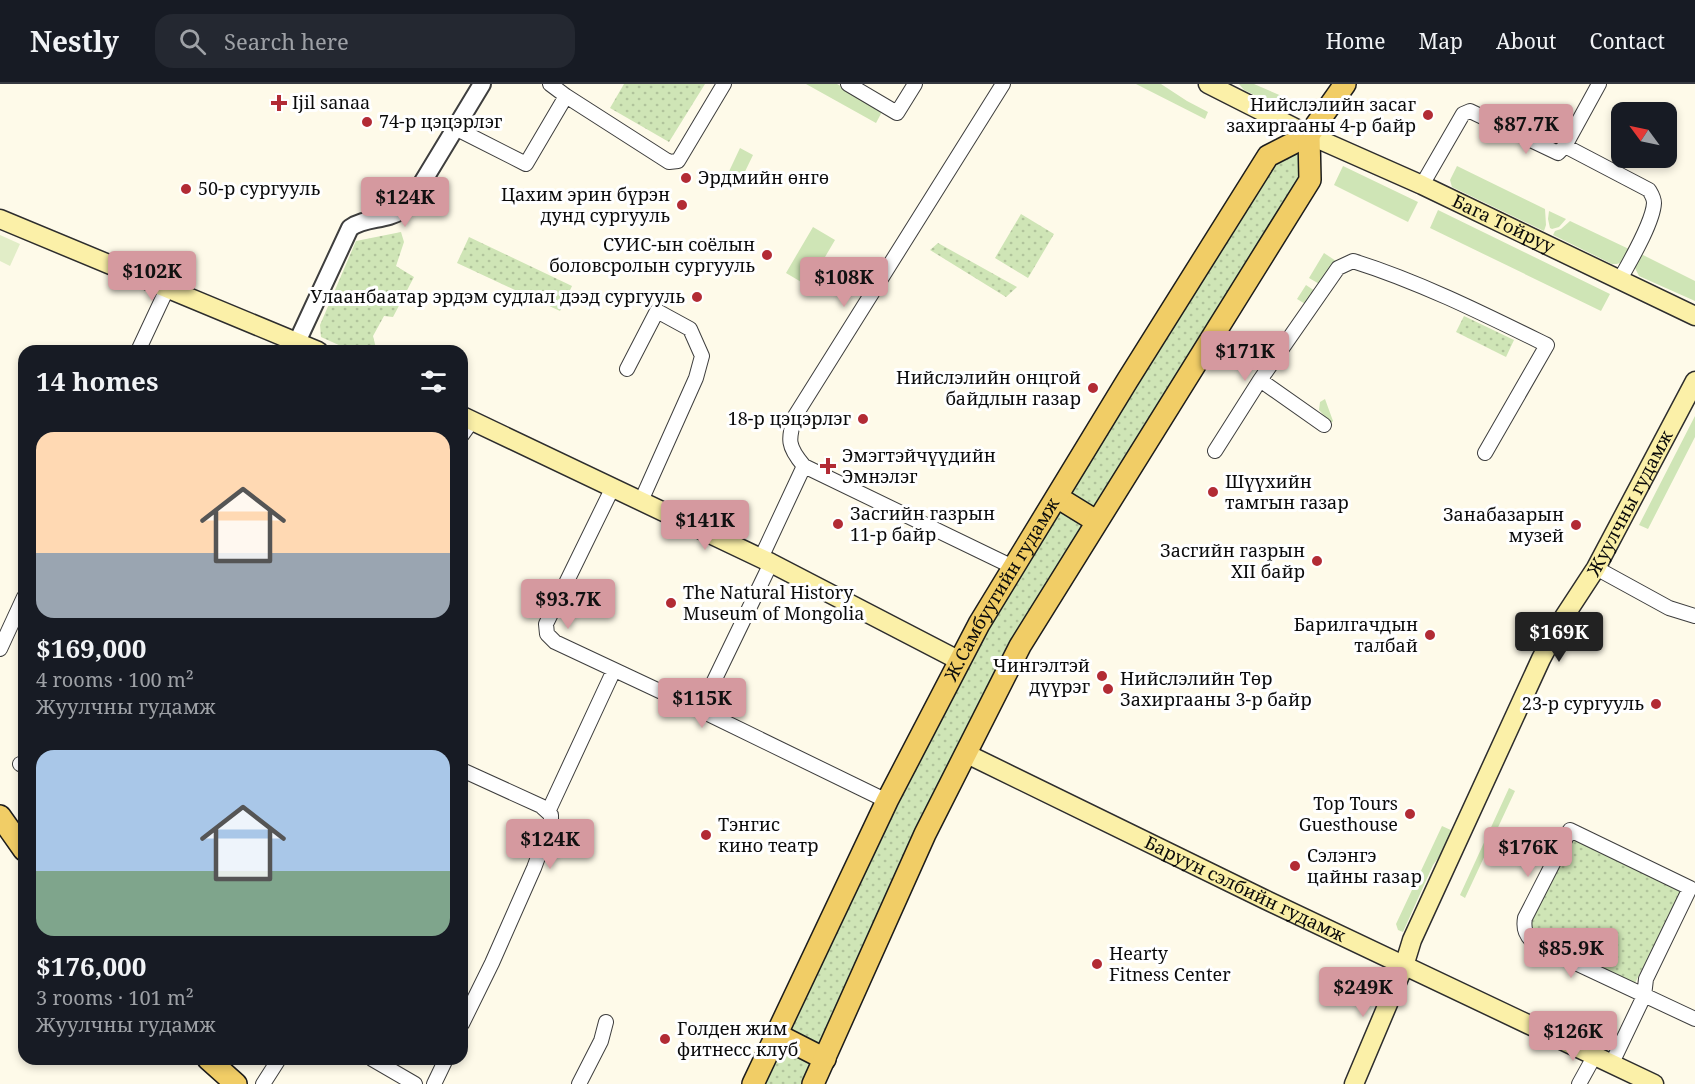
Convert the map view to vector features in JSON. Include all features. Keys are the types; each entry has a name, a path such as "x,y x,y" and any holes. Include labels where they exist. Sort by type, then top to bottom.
{"main road":[{"name":"Бага Тойруу","path":"1208,84 1309,135 1422,185 1695,316"},
{"name":"Ж.Самбуугийн гудамж","path":"753,1084 887,801 960,661 1013,567 1268,156 1309,135 1345,84"},
{"path":"813,1084 925,834 1020,646 1310,180 1309,135"},
{"path":"0,219 304,345"},
{"name":"Жуулчны гудамж","path":"1354,1084 1404,966 1412,940 1541,658 1596,568 1695,381"},
{"path":"468,425 641,501 766,561 960,661"},
{"path":"1057,496 1096,521"},
{"name":"Баруун сэлбийн гудамж","path":"967,754 1404,966 1654,1084"},
{"path":"0,816 18,842"},
{"path":"776,1034 825,1059"},
{"path":"215,1065 236,1084"}],"street":[{"path":"297,342 350,228 359,222 402,210 413,198 482,84"},
{"path":"550,84 669,162 678,161 724,84"},
{"path":"848,84 897,113 915,84"},
{"path":"1003,84 795,416 788,437 792,453 804,466 1013,567"},
{"path":"1422,185 1463,114 1470,111 1558,153 1565,146 1599,84"},
{"path":"455,128 526,164 566,96"},
{"path":"1565,146 1649,190 1653,196 1654,205 1638,248 1619,281"},
{"path":"1215,451 1260,380 1338,268 1353,261 1388,272 1462,304 1547,345 1485,453"},
{"path":"141,345 167,289"},
{"path":"627,369 657,311 690,329 702,356 696,378 641,501"},
{"path":"1260,380 1324,425"},
{"path":"700,710 766,561 804,466"},
{"path":"612,489 546,624 547,634 555,642 887,801"},
{"path":"1596,568 1669,608 1695,616"},
{"path":"0,649 18,610"},
{"path":"548,812 614,670"},
{"path":"468,773 541,806 548,812 551,822 492,963 468,1012"},
{"path":"1612,1064 1644,996 1646,979 1690,888 1570,830 1525,918 1526,932 1534,944 1644,996 1695,1019"},
{"path":"579,1084 601,1041 606,1022"},
{"path":"1579,1084 1595,1055"},
{"path":"263,1084 275,1065"},
{"path":"382,1065 415,1084"},
{"path":"434,1084 443,1065"}],"green space":[{"path":"624,84 705,84 669,142 610,108"},
{"path":"806,84 837,84 883,110 876,123"},
{"path":"1136,84 1161,84 1208,112 1205,119"},
{"path":"1239,84 1254,84 1284,97 1279,107 1244,90"},
{"path":"1307,99 1319,106 1303,114 1294,114 1285,110 1290,101 1295,103"},
{"path":"740,148 753,155 738,186 725,180"},
{"path":"1296,152 1301,156 1305,169 1100,500 803,1084 763,1084 877,840 984,633 1273,160"},
{"path":"1343,166 1418,202 1408,222 1334,185"},
{"path":"1457,166 1545,209 1544,231 1452,187 1450,180"},
{"path":"1438,210 1610,294 1601,311 1430,228"},
{"path":"1549,211 1566,219 1559,227 1550,228"},
{"path":"1021,214 1054,234 1028,278 995,258"},
{"path":"1570,221 1631,250 1622,262 1612,264 1553,235 1555,231"},
{"path":"813,227 835,240 808,286 786,273"},
{"path":"401,232 404,242 396,266 414,277 393,317 384,316 373,336 375,345 339,345 321,337 320,325 356,241"},
{"path":"0,235 20,244 10,266 0,261"},
{"path":"469,237 572,286 560,311 457,263"},
{"path":"938,243 1017,287 1006,297 930,250"},
{"path":"1324,253 1336,261 1321,285 1309,278"},
{"path":"1639,255 1695,281 1695,301 1639,276 1635,268"},
{"path":"1306,285 1315,291 1307,305 1297,299"},
{"path":"1464,316 1514,340 1506,357 1456,332"},
{"path":"1325,399 1333,421 1331,423 1319,410 1320,402"},
{"path":"1695,416 1695,437 1648,529 1639,525"},
{"path":"1509,788 1515,791 1465,898 1460,895"},
{"path":"1442,826 1453,831 1433,865 1403,932 1398,930 1396,924"},
{"path":"1575,836 1682,890 1634,985 1527,931"}],"place":[{"name":"Ijil sanaa","path":"279,103"},
{"name":"Нийслэлийн засаг захиргааны 4-р байр","path":"1428,115"},
{"name":"74-р цэцэрлэг","path":"367,122"},
{"name":"Эрдмийн өнгө","path":"686,178"},
{"name":"50-р сургууль","path":"186,189"},
{"name":"Цахим эрин бүрэн дунд сургууль","path":"682,205"},
{"name":"СУИС-ын соёлын боловсролын сургууль","path":"767,255"},
{"name":"Улаанбаатар эрдэм судлал дээд сургууль","path":"697,297"},
{"name":"Нийслэлийн онцгой байдлын газар","path":"1093,388"},
{"name":"18-р цэцэрлэг","path":"863,419"},
{"name":"Эмэгтэйчүүдийн Эмнэлэг","path":"828,466"},
{"name":"Шүүхийн тамгын газар","path":"1213,492"},
{"name":"Засгийн газрын 11-р байр","path":"838,524"},
{"name":"Занабазарын музей","path":"1576,525"},
{"name":"Засгийн газрын XII байр","path":"1317,561"},
{"name":"The Natural History Museum of Mongolia","path":"671,603"},
{"name":"Барилгачдын талбай","path":"1430,635"},
{"name":"Чингэлтэй дүүрэг","path":"1102,676"},
{"name":"Нийслэлийн Төр Захиргааны 3-р байр","path":"1108,689"},
{"name":"23-р сургууль","path":"1656,704"},
{"name":"Top Tours Guesthouse","path":"1410,814"},
{"name":"Тэнгис кино театр","path":"706,835"},
{"name":"Сэлэнгэ цайны газар","path":"1295,866"},
{"name":"Hearty Fitness Center","path":"1097,964"},
{"name":"Голден жим фитнесс клуб","path":"665,1039"}]}
